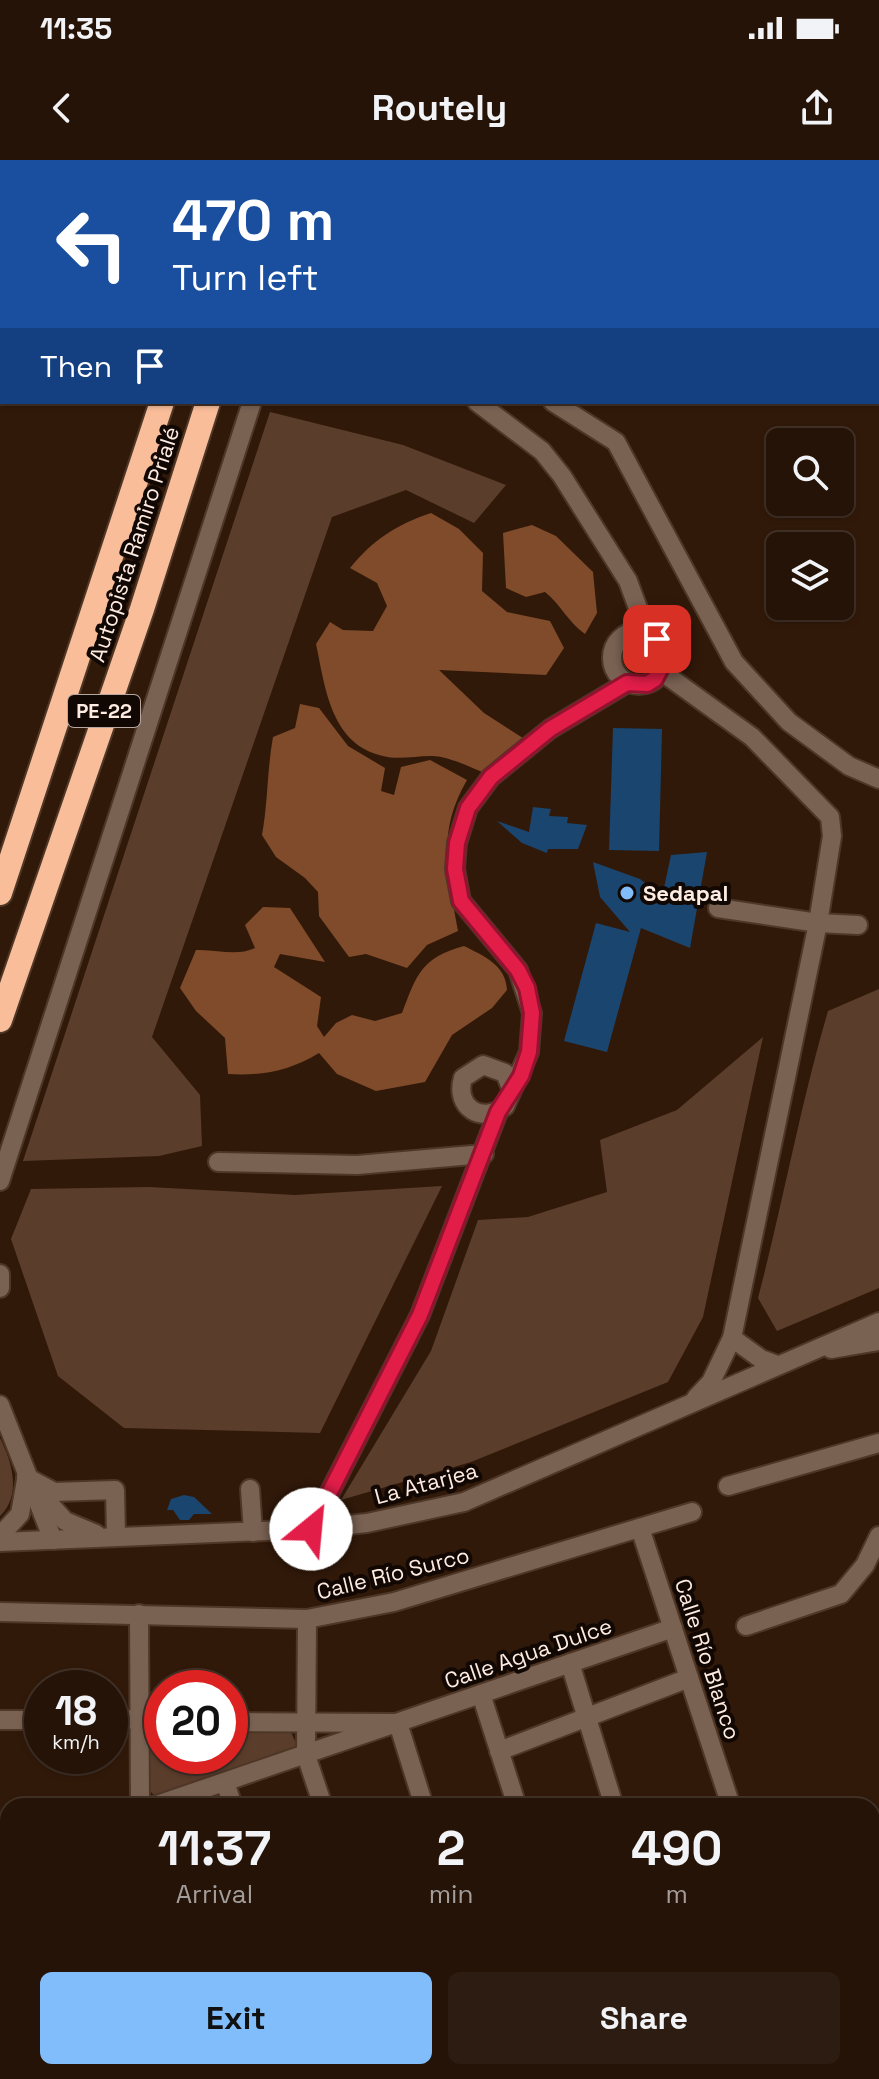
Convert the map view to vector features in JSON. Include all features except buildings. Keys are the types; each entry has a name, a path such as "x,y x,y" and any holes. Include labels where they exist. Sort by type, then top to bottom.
{"highway":[{"name":"Autopista Ramiro Prialé","path":"0,893 161,404"},
{"name":"Autopista Ramiro Prialé","path":"0,1020 142,609 207,404"}],"street":[{"path":"0,1181 251,404"},
{"path":"480,404 542,451 562,476 628,581 647,633 664,648 662,672 647,684 627,683 550,729 491,777 468,808 457,843 455,869 461,901 518,970 532,1013 529,1052 521,1076 511,1088"},
{"path":"556,404 616,442 734,662 789,722 849,766 879,779"},
{"path":"627,683 613,666 616,643 624,635 647,633"},
{"path":"662,672 752,737 830,817 832,836 818,923 732,1338 711,1382 688,1406"},
{"path":"718,908 818,923 858,925"},
{"path":"311,1529 420,1315 498,1112 510,1097 511,1088 505,1073 491,1065 475,1067 463,1078 461,1094 468,1109 483,1115 498,1112"},
{"path":"218,1162 357,1165 484,1154"},
{"path":"0,1274 0,1288"},
{"name":"La Atarjea","path":"0,1542 311,1529 367,1523 464,1502 879,1322"},
{"path":"732,1338 761,1359 777,1365"},
{"path":"810,1351 879,1341"},
{"path":"0,1405 5,1429 53,1540"},
{"path":"728,1486 879,1443"},
{"path":"0,1536 20,1514 27,1491 26,1477"},
{"path":"26,1477 54,1492 115,1490 111,1537 77,1529 65,1521 26,1477"},
{"path":"250,1489 253,1532"},
{"name":"Calle Río Surco","path":"0,1612 307,1619 394,1602 692,1512"},
{"name":"Calle Río Blanco","path":"640,1528 728,1798"},
{"path":"746,1626 841,1594 865,1565 879,1536"},
{"path":"139,1614 140,1798"},
{"path":"307,1619 306,1755 320,1798"},
{"name":"Calle Agua Dulce","path":"178,1798 673,1628"},
{"path":"570,1663 612,1798"},
{"path":"499,1751 689,1678"},
{"path":"481,1694 514,1798"},
{"path":"128,1719 144,1719"},
{"path":"0,1720 24,1720"},
{"name":"Calle Agua Dulce","path":"248,1723 398,1723"},
{"path":"398,1723 421,1798"},
{"path":"225,1782 230,1798"}],"shaded area":[{"path":"270,412 403,445 506,485 474,523 406,490 332,517 152,1037 200,1095 202,1146 159,1156 23,1161"},
{"path":"431,513 459,529 483,553 482,591 507,612 550,621 564,648 546,675 439,670 484,713 526,740 487,774 441,757 387,757 363,748 340,725 332,710 323,677 316,644 330,622 343,630 373,631 387,606 377,583 350,568 386,534"},
{"path":"532,525 556,536 593,572 597,613 585,634 545,592 526,597 506,588 503,533"},
{"path":"300,704 319,708 348,746 385,768 381,791 394,795 401,767 430,760 467,780 457,799 448,836 448,872 458,931 427,945 407,968 366,954 349,957 319,916 318,892 305,878 276,857 262,835 273,737 295,728"},
{"path":"263,907 290,908 325,962 280,954 274,967 321,997 317,1026 324,1037 336,1023 352,1015 375,1021 402,1013 422,969 438,956 464,946 498,968 506,981 507,990 492,1008 452,1035 425,1082 376,1091 337,1074 319,1053 275,1071 228,1074 225,1038 196,1011 180,988 196,950 234,952 255,948 245,925"},
{"path":"879,989 879,1288 777,1331 758,1298 828,1011"},
{"path":"763,1037 703,1317 668,1382 471,1462 341,1500 431,1351 478,1220 528,1217 607,1192 600,1140 677,1110"},
{"path":"442,1186 320,1433 124,1428 58,1376 11,1239 31,1189 149,1187 295,1195"},
{"path":"0,1438 11,1468 13,1488 7,1508 0,1516"},
{"path":"248,1731 291,1732 298,1748 248,1765"},
{"path":"148,1774 221,1774 155,1796 149,1790"}],"place":[{"name":"Sedapal","path":"627,893"}],"route":[{"path":"311,1529 420,1315 498,1112 505,1106 511,1088 521,1076 529,1052 532,1013 527,988 518,970 461,901 455,869 457,843 468,808 491,777 550,729 627,683 647,684 655,679 662,672 665,660 664,648 657,639"}]}
